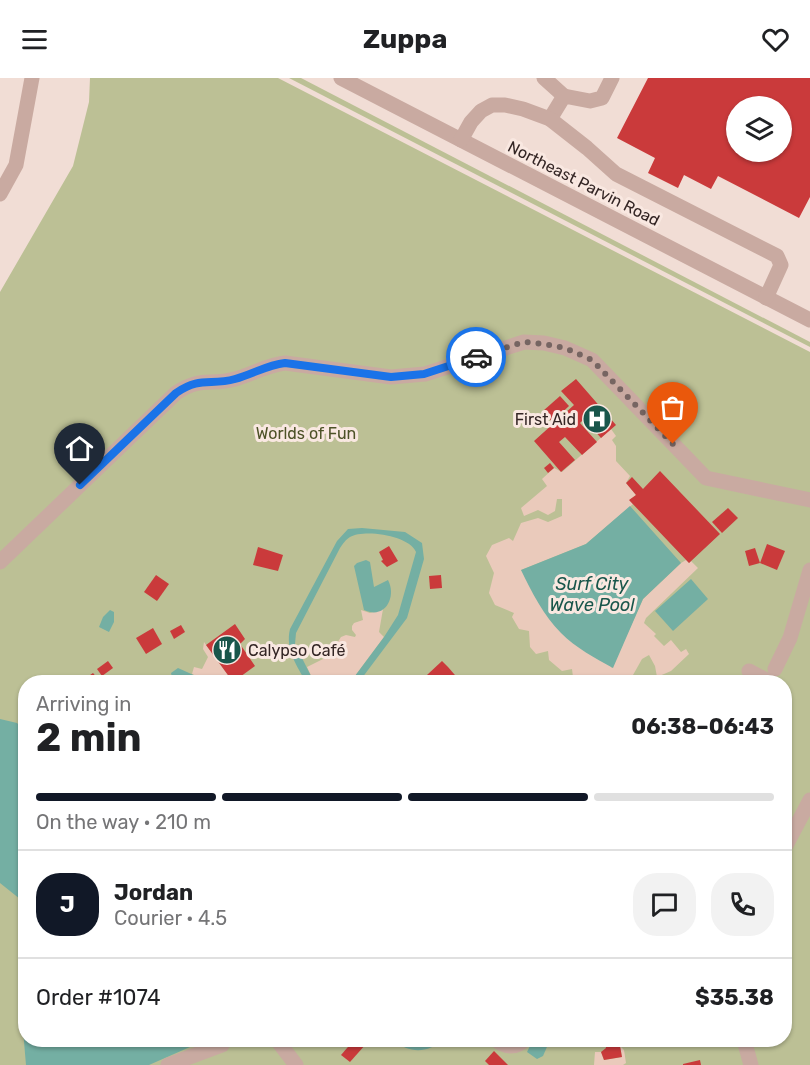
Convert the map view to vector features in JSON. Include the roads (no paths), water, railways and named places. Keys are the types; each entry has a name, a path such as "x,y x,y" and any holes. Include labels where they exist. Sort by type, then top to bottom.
{"street":[{"path":"0,194 6,168 16,165 32,78"},
{"name":"Northeast Parvin Road","path":"341,78 810,320"},
{"path":"544,78 564,96 591,101 602,98 612,78"},
{"path":"550,119 564,96"},
{"path":"461,140 471,122 492,105 505,105 550,119 616,174 777,256 781,265 766,298"},
{"path":"0,561 176,393 188,385 200,382 233,387 270,365 285,363 391,377 424,374 524,342 565,348 592,360 706,478 810,500"},
{"path":"773,675 790,638 810,570"},
{"path":"749,671 768,675"},
{"path":"792,834 810,800"},
{"path":"168,1065 207,1047"},
{"path":"282,1047 296,1065"},
{"path":"746,1047 751,1065"}],"water":[{"name":"Surf City Wave Pool","path":"630,506 681,563 643,599 613,668 579,648 561,633 544,611 521,570 586,544"},
{"path":"348,529 405,532 422,543 424,559 407,618 364,675 356,675 398,615 416,552 405,541 386,535 365,534 350,537 340,548 296,633 295,644 310,675 302,675 290,650 290,629 337,541"},
{"path":"366,560 370,562 374,587 388,580 390,587 390,600 378,612 364,610 354,566"},
{"path":"691,579 708,599 673,631 655,611"},
{"path":"110,610 114,612 114,622 109,632 99,627 103,617"},
{"path":"178,668 194,675 171,675"},
{"path":"0,719 18,724 18,897 0,883"},
{"path":"24,1047 190,1047 149,1065 26,1065"},
{"path":"404,1047 431,1047 418,1050"},
{"path":"530,1047 547,1047 543,1056 537,1059 527,1052"}],"place":[{"name":"First Aid","path":"597,419"},
{"name":"Calypso Café","path":"227,650"}],"park label":[{"name":"Worlds of Fun","path":"306,433"}]}
